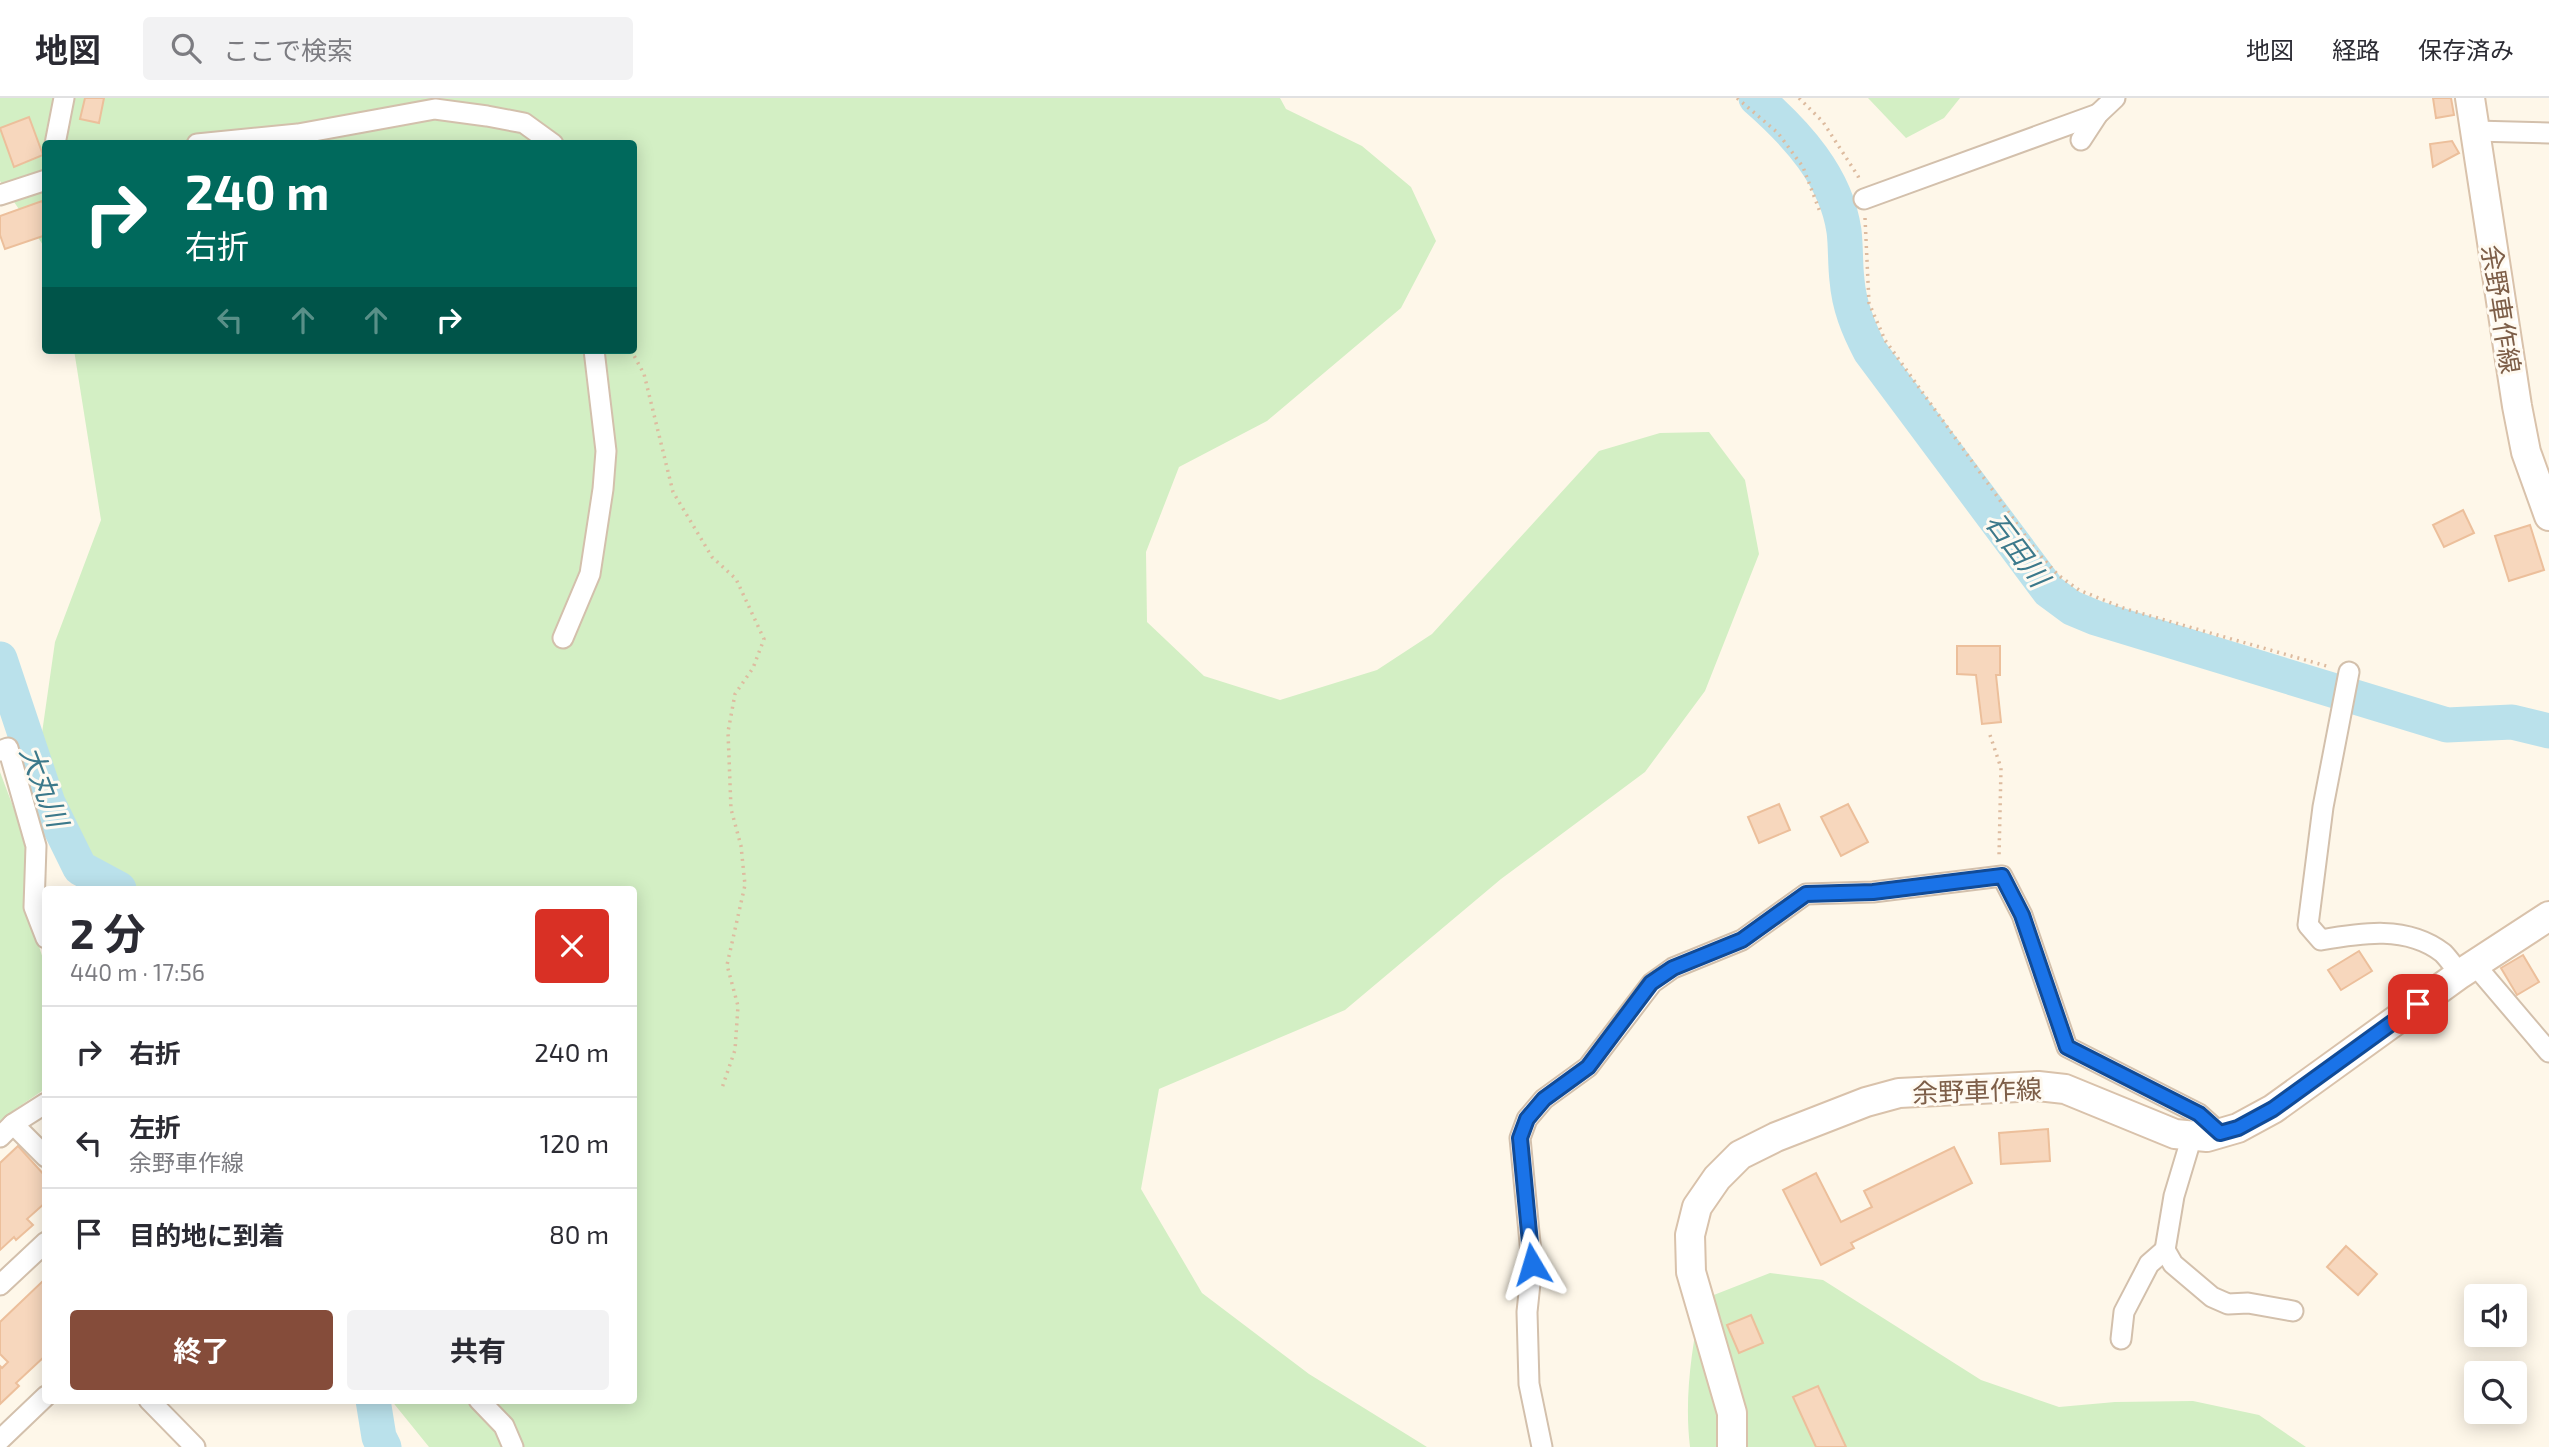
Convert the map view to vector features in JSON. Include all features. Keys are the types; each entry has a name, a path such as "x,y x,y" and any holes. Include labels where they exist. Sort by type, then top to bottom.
{"main road":[{"name":"余野車作線","path":"2470,98 2524,440 2549,516"},
{"path":"2206,1135 2238,1128 2273,1109 2468,970 2549,916"},
{"name":"余野車作線","path":"1732,1447 1732,1413 1691,1272 1690,1236 1697,1207 1717,1178 1740,1155 1776,1137 1866,1102 1899,1093 1973,1088 2064,1088 2175,1135 2206,1135"}],"street":[{"path":"56,140 64,98"},
{"path":"2081,140 2098,114 2115,98"},
{"path":"237,140 298,134 435,109 524,123 547,140"},
{"path":"1864,200 2098,114"},
{"path":"2475,131 2549,133"},
{"path":"0,195 42,181"},
{"path":"563,638 590,574 603,489 606,451 594,354"},
{"path":"2349,673 2323,807 2308,925 2321,940 2372,931 2420,941 2443,953 2468,970 2549,1052"},
{"path":"0,751 8,748 36,846 34,907 42,928"},
{"path":"1542,1447 1529,1384 1527,1312 1532,1264 1520,1138 1527,1119 1544,1099 1588,1067 1651,983 1673,968 1742,940 1806,894 1873,892 2002,876 2022,915 2067,1047 2199,1114 2206,1135 2174,1196 2165,1250 2173,1264 2212,1297 2228,1304 2248,1303 2293,1311"},
{"path":"42,1106 6,1131 42,1154"},
{"path":"0,1285 42,1246"},
{"path":"2121,1339 2123,1311 2149,1264 2165,1250"},
{"path":"0,1440 42,1400"},
{"path":"153,1404 195,1447"},
{"path":"483,1404 504,1426 513,1447"}],"path":[{"path":"1737,98 1778,133 1803,167 1820,212"},
{"path":"1799,98 1823,122 1858,176 1864,200 1869,303 1885,340 2038,552 2058,575 2079,590 2126,609 2349,673"},
{"path":"633,354 644,374 673,492 712,557 736,579 764,639 752,668 735,694 728,732 732,809 741,846 745,885 727,965 738,1006 735,1050 722,1088"},
{"path":"1990,735 2001,768 1998,848 2002,876"}],"green space":[{"path":"0,98 1280,98 1286,109 1362,146 1411,187 1436,241 1401,308 1267,421 1179,467 1146,552 1147,622 1204,676 1280,700 1377,670 1432,634 1599,451 1660,433 1709,432 1745,480 1759,554 1705,691 1645,772 1501,879 1345,1010 1159,1089 1141,1189 1202,1293 1309,1374 1427,1447 429,1447 394,1404 637,1404 637,886 112,886 30,817 55,642 101,520 75,354 637,354 637,140 42,140 42,244 0,181"},
{"path":"1868,98 1960,98 1944,118 1906,138"},
{"path":"0,772 28,846 23,897 42,956 42,1091 0,1121"},
{"path":"1770,1273 1823,1280 1981,1380 2059,1407 2115,1402 2193,1401 2259,1415 2306,1447 1690,1447 1688,1391 1701,1300"}],"building":[{"path":"85,98 104,98 99,123 80,119"},
{"path":"2433,98 2451,98 2454,115 2436,118"},
{"path":"29,117 42,155 14,167 0,128"},
{"path":"2452,141 2459,153 2433,167 2430,144"},
{"path":"42,201 42,236 5,249 0,235 0,216"},
{"path":"2463,510 2474,533 2444,547 2433,525"},
{"path":"2530,525 2544,570 2509,581 2495,536"},
{"path":"1957,646 2000,646 2000,675 1996,675 2001,722 1982,724 1976,675 1957,674"},
{"path":"1779,804 1790,830 1759,843 1748,817"},
{"path":"1848,804 1868,842 1841,856 1821,817"},
{"path":"2359,951 2372,971 2341,990 2328,970"},
{"path":"2523,955 2539,982 2517,995 2501,968"},
{"path":"2048,1129 2050,1161 2001,1164 1999,1133"},
{"path":"18,1146 42,1173 42,1206 27,1219 33,1225 0,1250 0,1163"},
{"path":"1954,1147 1972,1183 1851,1243 1854,1248 1821,1265 1783,1190 1816,1173 1841,1222 1872,1207 1864,1191"},
{"path":"2346,1246 2377,1274 2358,1295 2327,1267"},
{"path":"42,1282 42,1359 16,1383 19,1386 0,1404 0,1366 2,1368 8,1362 0,1354 0,1322"},
{"path":"1751,1315 1763,1343 1739,1353 1727,1325"},
{"path":"1818,1386 1846,1447 1816,1447 1793,1397"}],"waterway":[{"name":"石田川","path":"1756,98 1812,157 1832,192 1844,231 1846,274 1852,308 1870,351 2049,591 2072,608 2096,618 2447,725 2512,722 2549,731"},
{"name":"大丸川","path":"0,659 48,803 80,868 113,886"},
{"name":"大丸川","path":"374,1404 379,1437 384,1447"}],"route":[{"path":"1532,1264 1520,1138 1527,1119 1544,1099 1588,1067 1651,983 1673,968 1742,940 1806,894 1873,892 2002,876 2022,915 2067,1047 2199,1114 2220,1133 2238,1128 2273,1109 2418,1004"}]}
